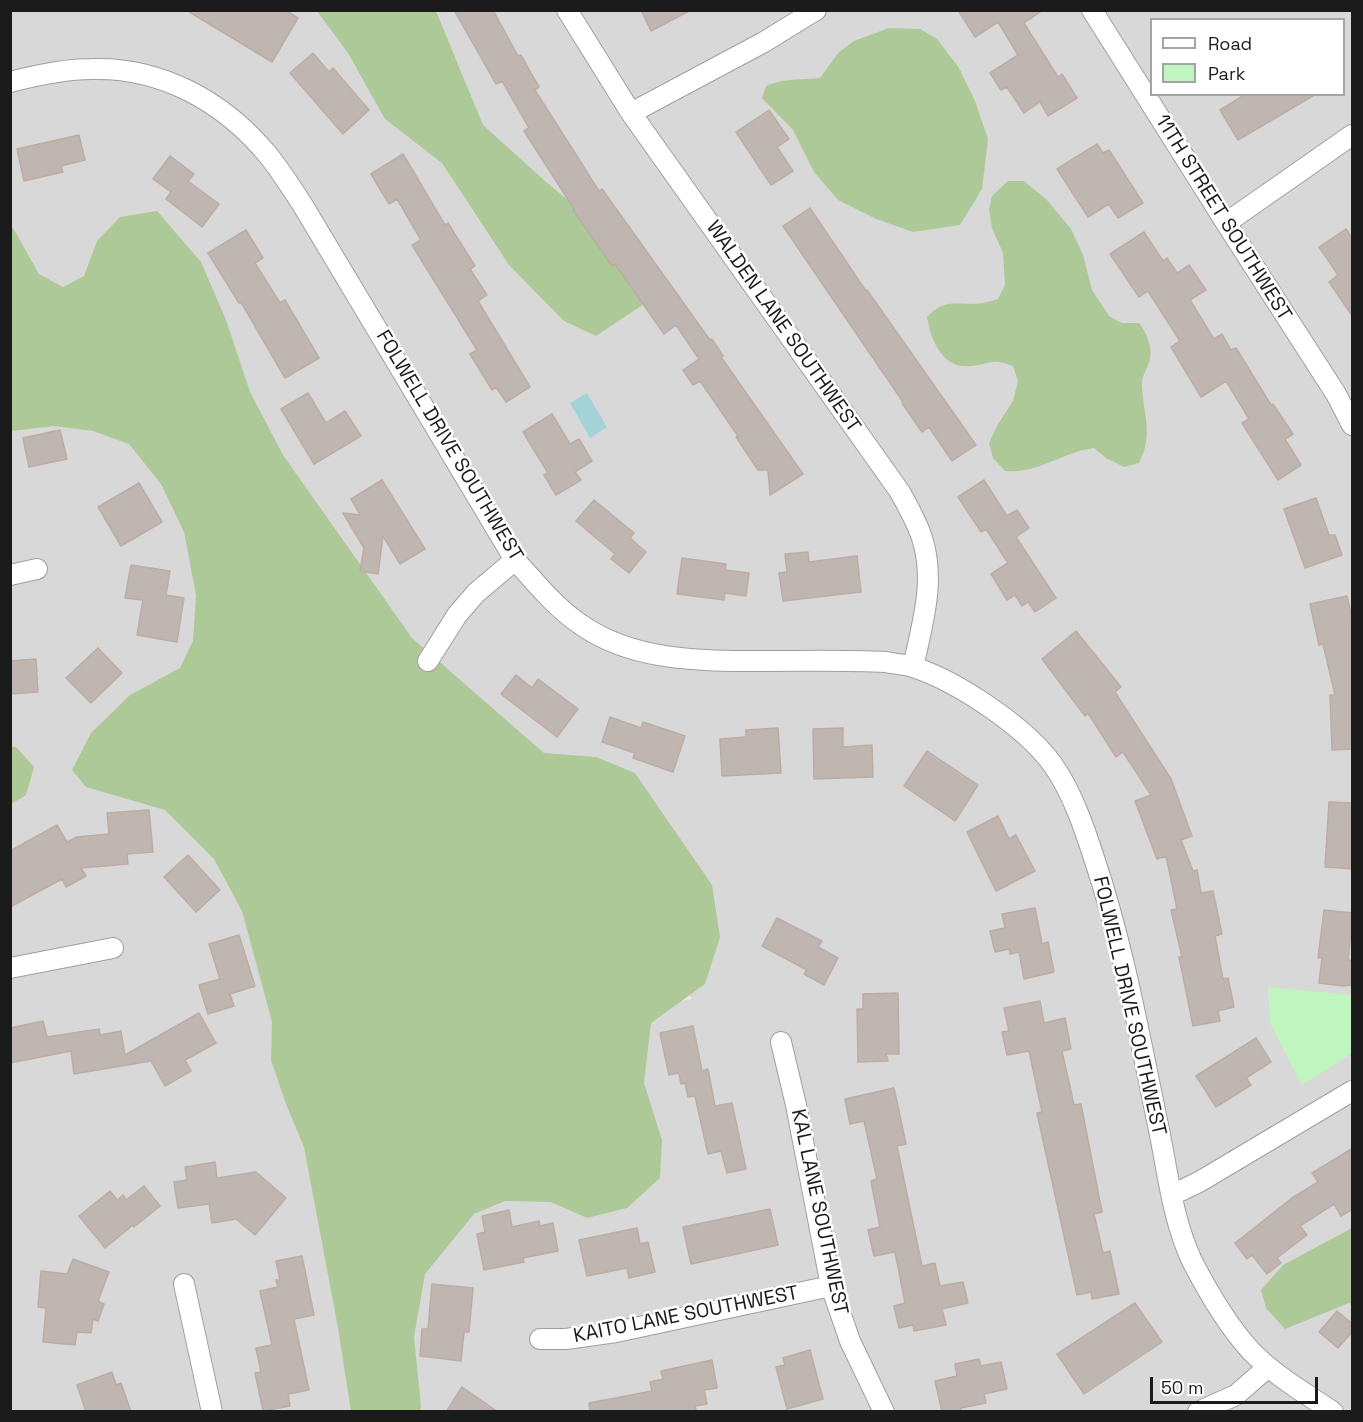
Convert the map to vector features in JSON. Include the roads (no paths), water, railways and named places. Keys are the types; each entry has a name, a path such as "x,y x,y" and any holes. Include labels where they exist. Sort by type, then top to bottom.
{"street":[{"name":"WALDEN LANE SOUTHWEST","path":"567,10 631,113 900,492 922,538 927,560 926,605 913,667"},
{"path":"631,113 764,42 816,10"},
{"name":"11TH STREET SOUTHWEST","path":"1092,10 1336,394 1353,425"},
{"name":"FOLWELL DRIVE SOUTHWEST","path":"10,82 75,70 120,70 171,83 204,98 250,135 269,156 302,204 515,560 552,600 580,624 616,643 647,653 718,661 869,661 913,667 983,703 1039,747 1054,766 1074,807 1090,845 1112,915 1172,1195 1181,1232 1192,1260 1212,1296 1250,1350 1268,1367 1333,1412"},
{"path":"1226,223 1353,135"},
{"path":"428,660 457,615 483,587 515,560"},
{"path":"10,575 37,569"},
{"path":"10,968 113,948"},
{"name":"KAL LANE SOUTHWEST","path":"781,1042 796,1105 831,1286 850,1341 884,1412"},
{"path":"1172,1195 1205,1179 1353,1091"},
{"path":"184,1284 212,1412"},
{"name":"KAITO LANE SOUTHWEST","path":"540,1339 566,1339 616,1332 831,1286"},
{"path":"1198,1412 1236,1395 1268,1367"}],"water":[{"path":"587,393 607,427 590,438 570,403"}]}
